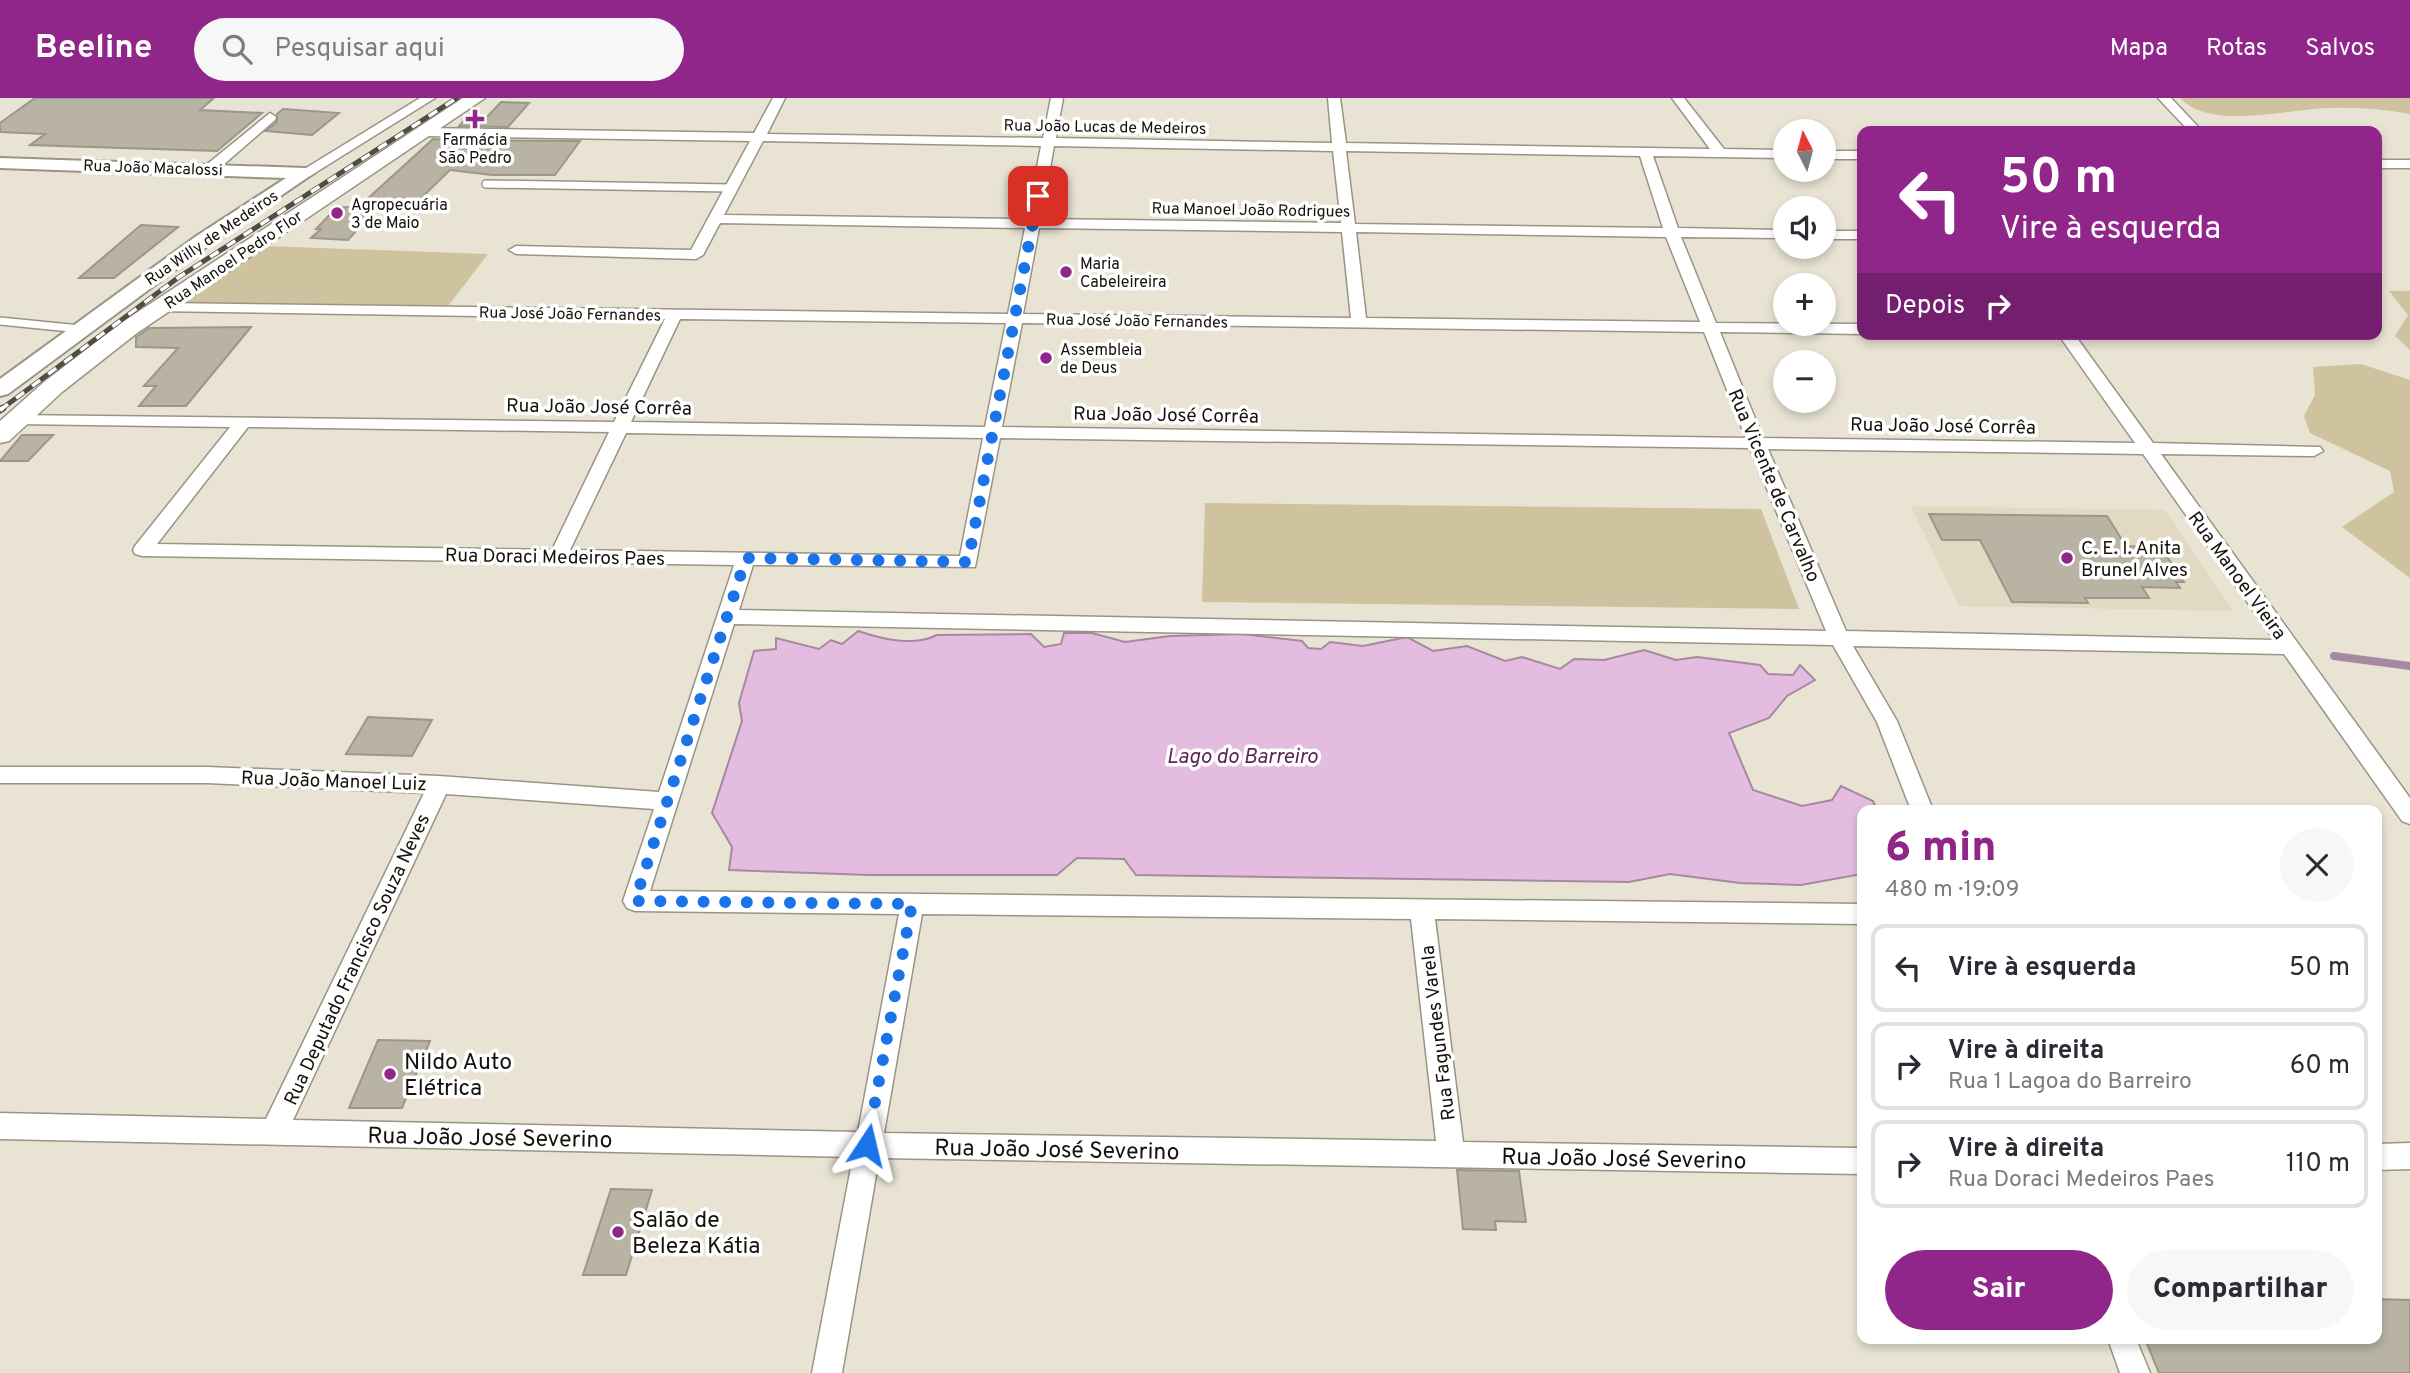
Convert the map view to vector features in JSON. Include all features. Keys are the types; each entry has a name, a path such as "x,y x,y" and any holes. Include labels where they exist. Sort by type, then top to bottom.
{"main road":[{"name":"Rua Manoel Pedro Flor","path":"0,435 92,356 159,308 476,98"}],"street":[{"name":"Rua Willy de Medeiros","path":"0,388 157,273 305,173 429,98"},
{"path":"516,250 696,255 779,98"},
{"path":"993,432 1056,98"},
{"path":"1334,98 1359,323"},
{"path":"1678,98 1720,153"},
{"path":"2164,98 2191,126"},
{"path":"210,169 270,117"},
{"name":"Rua João Lucas de Medeiros","path":"424,132 1773,154"},
{"name":"Rua Vicente de Carvalho","path":"1645,152 1672,233 1839,638 1887,721 1920,805"},
{"path":"1836,155 1857,155"},
{"name":"Rua João Macalossi","path":"0,163 305,173"},
{"path":"2382,164 2410,164"},
{"name":"Rua Manoel João Rodrigues","path":"716,219 1773,234"},
{"path":"1836,235 1857,236"},
{"path":"157,273 200,281"},
{"name":"Rua José João Fernandes","path":"159,308 1857,329"},
{"path":"558,556 675,314"},
{"name":"Rua Manoel Vieira","path":"2070,340 2410,815"},
{"name":"Rua João José Corrêa","path":"17,419 2314,452"},
{"name":"Rua Doraci Medeiros Paes","path":"243,422 142,550 968,562 993,432"},
{"path":"746,558 635,901 1857,914"},
{"path":"727,617 2290,647"},
{"name":"Rua João Manoel Luiz","path":"0,775 207,775 439,785 667,801"},
{"name":"Rua Deputado Francisco Souza Neves","path":"273,1133 439,785"},
{"path":"827,1373 912,904"},
{"name":"Rua Fagundes Varela","path":"1422,909 1451,1156"},
{"name":"Rua João José Severino","path":"0,1126 1451,1156 1857,1161"},
{"path":"2382,1157 2410,1156"},
{"path":"2124,1344 2135,1373"}],"lane":[{"path":"486,184 732,188"},
{"path":"0,321 80,329"}],"shaded area":[{"path":"2180,98 2410,98 2410,114 2338,108 2230,116 2211,114 2194,108"},
{"path":"264,246 488,254 448,306 182,303"},
{"path":"2389,291 2410,291 2410,350 2395,336 2408,315"},
{"path":"2361,364 2410,380 2410,578 2342,527 2394,492 2390,471 2310,433 2304,416 2315,395 2313,367"},
{"path":"1205,503 1761,509 1799,609 1202,602"},
{"name":"C. E. I. Anita Brunel Alves","path":"1911,506 2165,510 2233,611 1959,606"}],"water":[{"name":"Lago do Barreiro","path":"858,631 887,639 908,641 937,635 1031,634 1044,647 1061,644 1064,633 1092,633 1125,642 1170,636 1242,634 1302,641 1308,648 1321,649 1330,642 1363,646 1407,637 1433,651 1467,646 1505,661 1522,657 1560,669 1574,659 1604,660 1644,650 1676,660 1697,657 1760,665 1768,674 1793,675 1800,665 1815,680 1787,696 1769,718 1729,733 1753,790 1802,806 1832,800 1841,786 1873,801 1875,805 1857,805 1857,875 1801,885 1740,883 1670,874 1629,882 1136,875 1124,859 1077,858 1057,875 869,875 729,870 732,847 712,813 742,721 739,703 754,651 776,649 776,638 819,649 831,640 842,644"}],"building":[{"path":"35,98 214,98 200,110 262,113 217,151 30,145 45,134 0,132 0,123"},
{"path":"501,102 529,103 508,127 459,126 468,116 488,116"},
{"path":"283,109 339,113 312,135 266,131 277,122 277,114"},
{"path":"433,139 580,141 555,175 492,175 450,170 413,206 364,202"},
{"path":"337,207 377,208 348,240 311,238 321,229 316,229"},
{"path":"141,225 178,227 114,278 79,278"},
{"path":"251,327 186,406 139,406 156,386 144,386 178,348 136,347 136,337 149,328"},
{"path":"22,435 53,435 28,461 0,461"},
{"path":"1929,514 2107,516 2126,546 2153,547 2159,555 2166,555 2184,582 2176,582 2180,588 2142,587 2149,598 2085,598 2088,603 2012,602 1980,540 1942,540"},
{"path":"368,717 432,720 412,756 346,754"},
{"name":"Nildo Auto Elétrica","path":"378,1040 430,1041 402,1108 349,1108"},
{"path":"1457,1170 1519,1171 1526,1222 1495,1221 1496,1230 1463,1229"},
{"name":"Salão de Beleza Kátia","path":"611,1189 652,1190 626,1275 583,1275"},
{"path":"2382,1299 2410,1300 2410,1373 2159,1373 2147,1344 2382,1344"}],"waterway":[{"path":"2334,656 2410,666"}],"railway":[{"path":"3,408 0,410 179,277 457,98"}],"place":[{"name":"Farmácia São Pedro","path":"475,119"},
{"name":"Agropecuária 3 de Maio","path":"337,213"},
{"name":"Maria Cabeleireira","path":"1066,272"},
{"name":"Assembleia de Deus","path":"1046,358"},
{"name":"C. E. I. Anita Brunel Alves","path":"2067,558"},
{"name":"Nildo Auto Elétrica","path":"390,1074"},
{"name":"Salão de Beleza Kátia","path":"618,1232"}],"route":[{"path":"867,1145 912,904 635,901 746,558 968,562 1038,196"}]}
